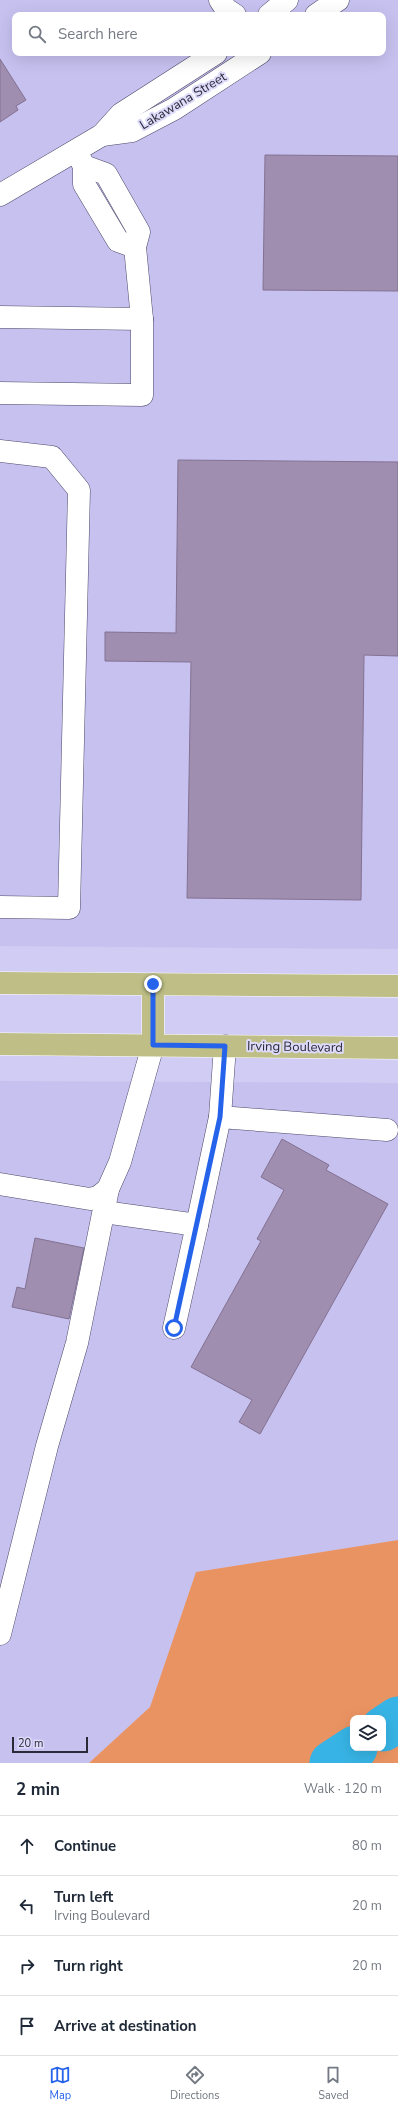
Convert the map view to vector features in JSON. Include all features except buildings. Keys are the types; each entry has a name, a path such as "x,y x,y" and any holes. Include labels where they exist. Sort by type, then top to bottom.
{"main road":[{"path":"0,983 398,986"},
{"path":"153,984 153,1045"},
{"name":"Irving Boulevard","path":"0,1044 398,1048"}],"lane":[{"path":"220,0 226,9 230,12"},
{"path":"320,12 338,0"},
{"name":"Lakawana Street","path":"0,195 80,158 121,114 211,56"},
{"name":"Lakawana Street","path":"102,135 132,131 174,110 255,56"},
{"path":"0,393 142,395 142,319 135,247 118,241 84,184 80,158"},
{"path":"0,317 142,319"},
{"path":"0,451 52,457 79,490 69,908 0,907"},
{"path":"0,1634 5,1596 77,1343 108,1189 120,1162 153,1045"},
{"path":"174,1328 220,1117 225,1046"},
{"path":"220,1117 387,1130"},
{"path":"0,1184 90,1199 98,1197 108,1189"},
{"path":"104,1212 196,1226"}],"shaded area":[{"path":"0,0 398,0 398,949 0,946"},
{"path":"0,1081 398,1083 398,1540 196,1572 150,1707 89,1763 0,1763"},
{"path":"398,1540 398,1763 89,1763 150,1707 196,1572"}],"waterway":[{"path":"386,1727 398,1719"},
{"path":"332,1763 350,1751"}],"route":[{"path":"153,984 153,1045 225,1046 220,1117 174,1328"}]}
